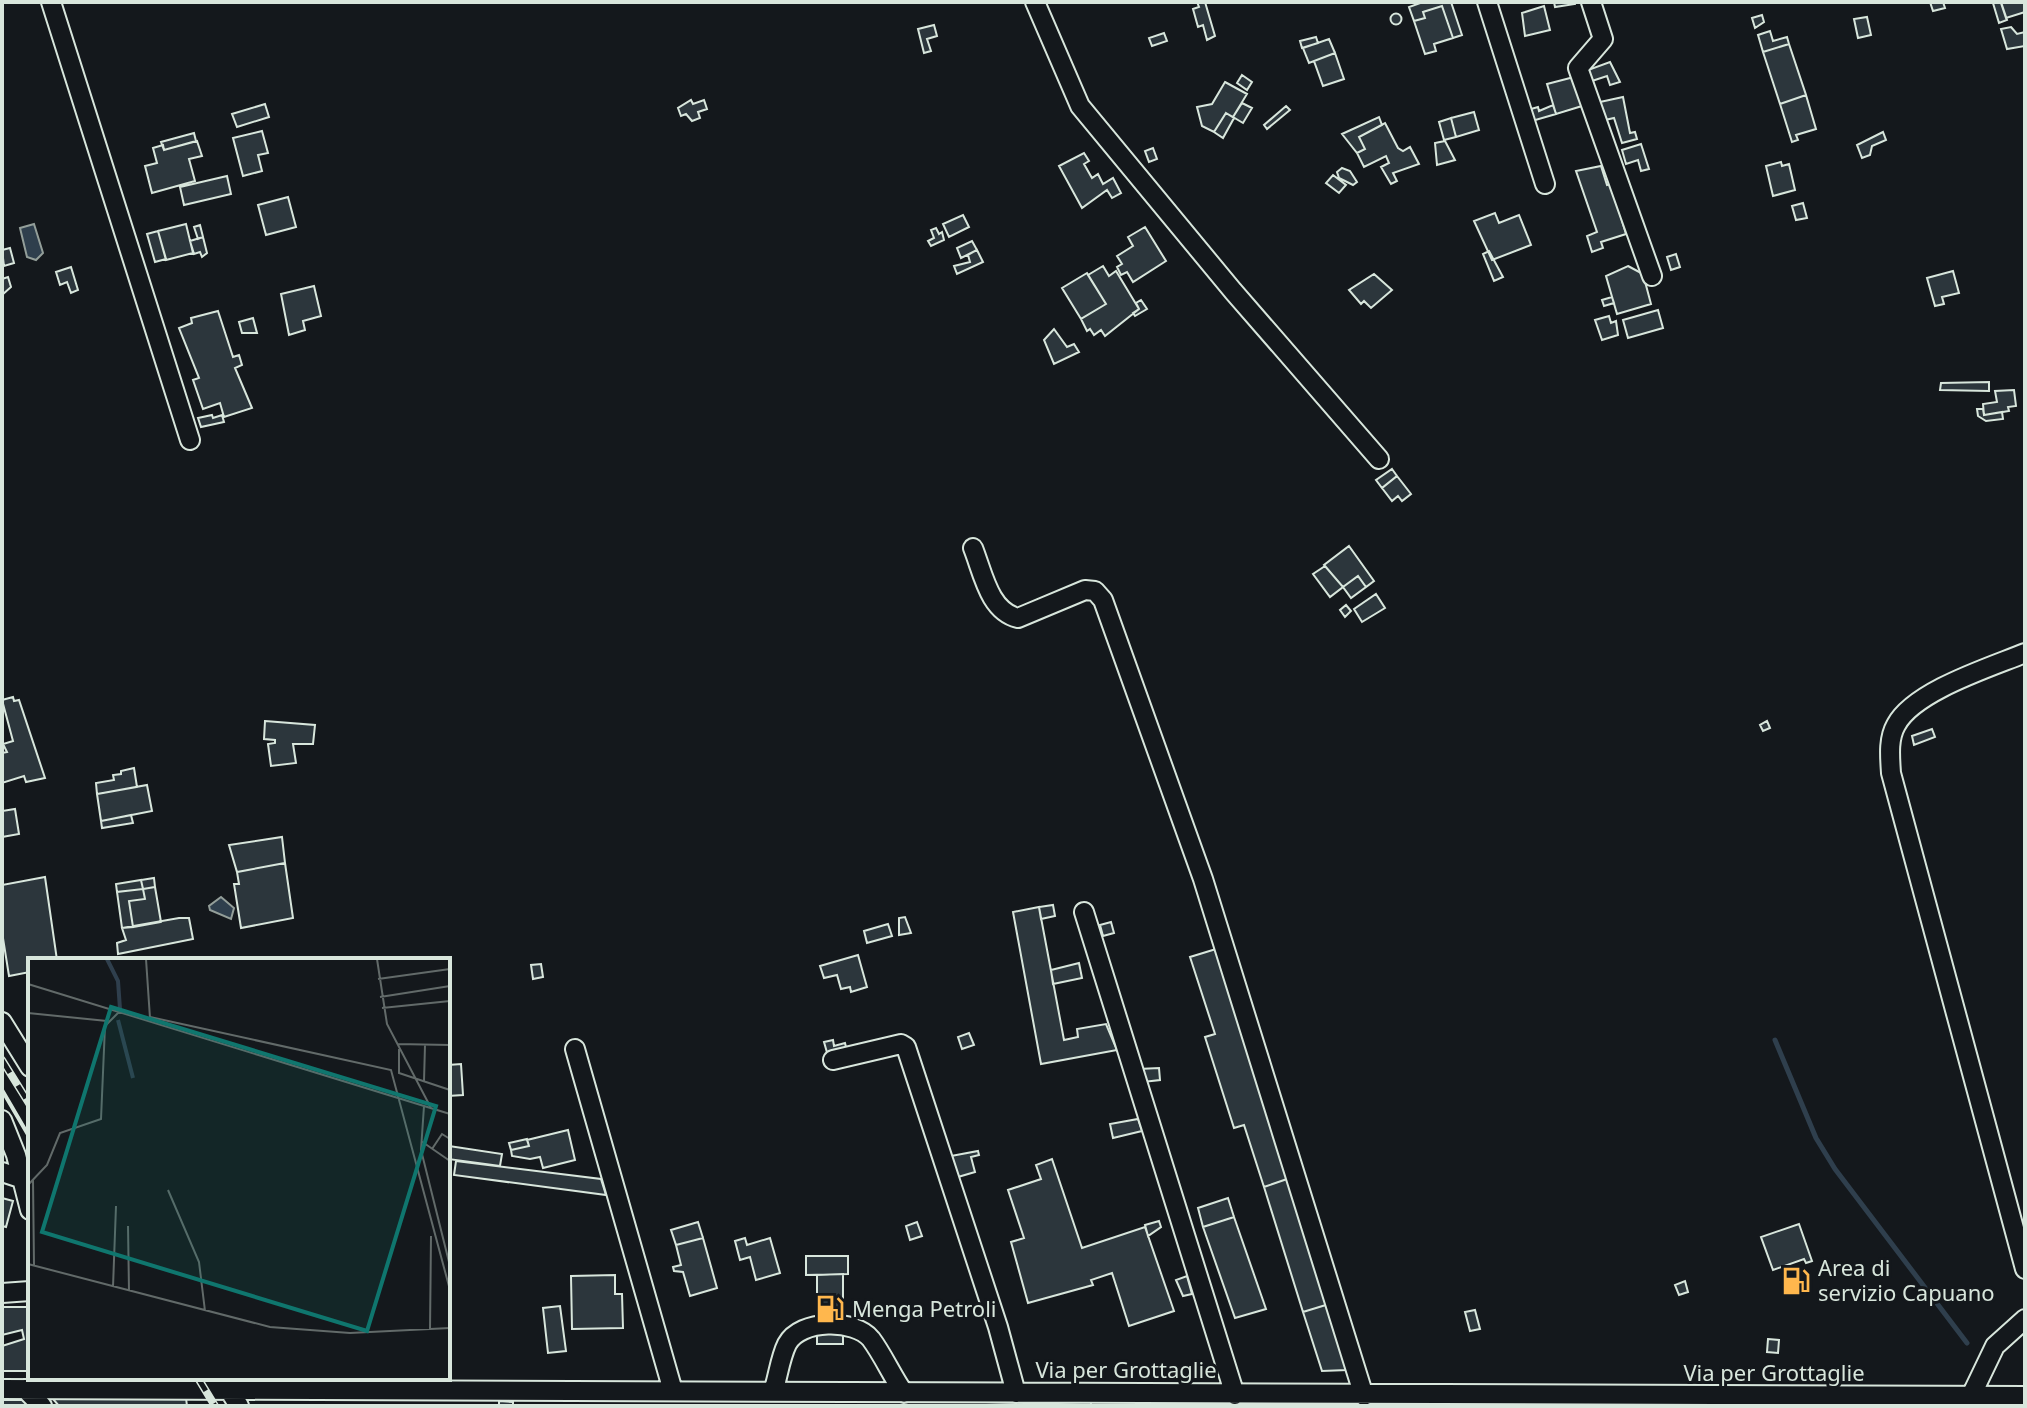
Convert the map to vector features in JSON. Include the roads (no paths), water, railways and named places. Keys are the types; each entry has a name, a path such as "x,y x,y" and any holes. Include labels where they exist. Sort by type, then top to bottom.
{"street":[{"path":"51,2 190,440"},
{"path":"1035,2 1080,106 1233,291 1379,459"},
{"path":"1487,2 1545,184"},
{"path":"1591,2 1603,39 1578,68 1652,276"},
{"path":"973,548 995,604 1007,615 1018,618 1085,590 1095,591 1103,600 1203,879 1364,1396"},
{"path":"2025,653 1930,695 1896,725 1890,747 1891,773 2025,1269"},
{"path":"1084,912 1235,1395"},
{"path":"2,1022 28,1064"},
{"path":"833,1060 901,1044 906,1047 998,1327 1016,1393"},
{"path":"575,1049 673,1391"},
{"path":"2,1120 28,1201"},
{"path":"2,1172 23,1179"},
{"path":"2,1293 28,1291"},
{"path":"1971,1396 1995,1346 2025,1319"},
{"path":"773,1392 788,1342 804,1329 831,1326 855,1327 870,1338 904,1393"},
{"name":"Via per Grottaglie","path":"2,1389 70,1382 224,1382 673,1391 1780,1401 2025,1396"},
{"path":"224,1382 239,1406"},
{"path":"25,1389 42,1406"}],"water":[{"path":"34,224 43,253 36,260 27,257 20,228"},
{"path":"221,897 234,908 231,919 210,910 209,906"}],"waterway":[{"path":"1775,1040 1816,1138 1835,1169 1967,1343"}],"railway":[{"path":"2,1060 28,1102"},
{"path":"199,1380 215,1406"}],"place":[{"name":"Area di servizio Capuano","path":"1796,1281"},
{"name":"Menga Petroli","path":"830,1309"}]}
